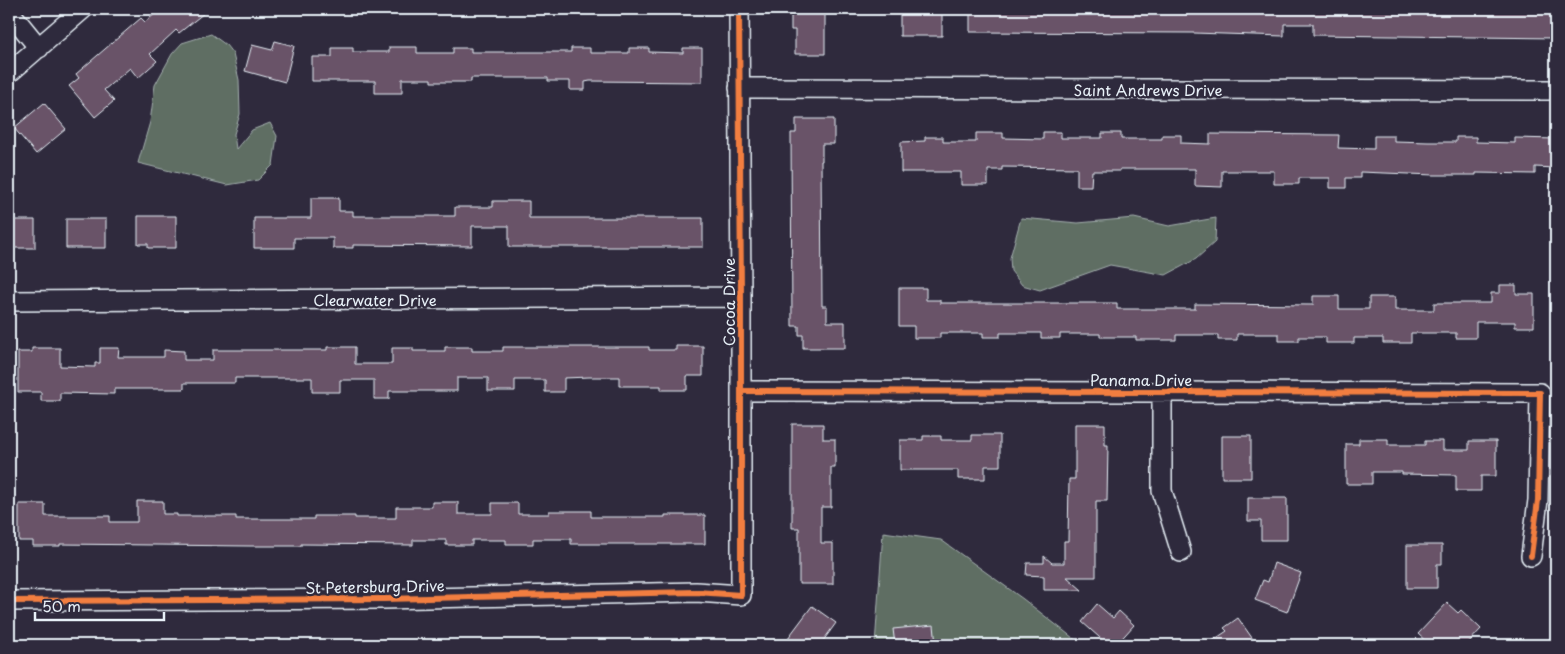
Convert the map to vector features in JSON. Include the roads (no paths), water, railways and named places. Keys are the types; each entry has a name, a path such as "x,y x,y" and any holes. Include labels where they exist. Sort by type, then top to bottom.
{"street":[{"path":"9,73 83,9"},
{"name":"Cocoa Drive","path":"739,9 741,595"},
{"path":"9,11 39,48"},
{"name":"Saint Andrews Drive","path":"739,88 1556,90"},
{"name":"Clearwater Drive","path":"9,301 741,297"},
{"name":"Panama Drive","path":"741,391 1540,393 1538,500 1531,556"},
{"path":"1162,391 1162,491 1181,552"},
{"name":"St Petersburg Drive","path":"9,602 384,600 696,592 741,595"}]}
